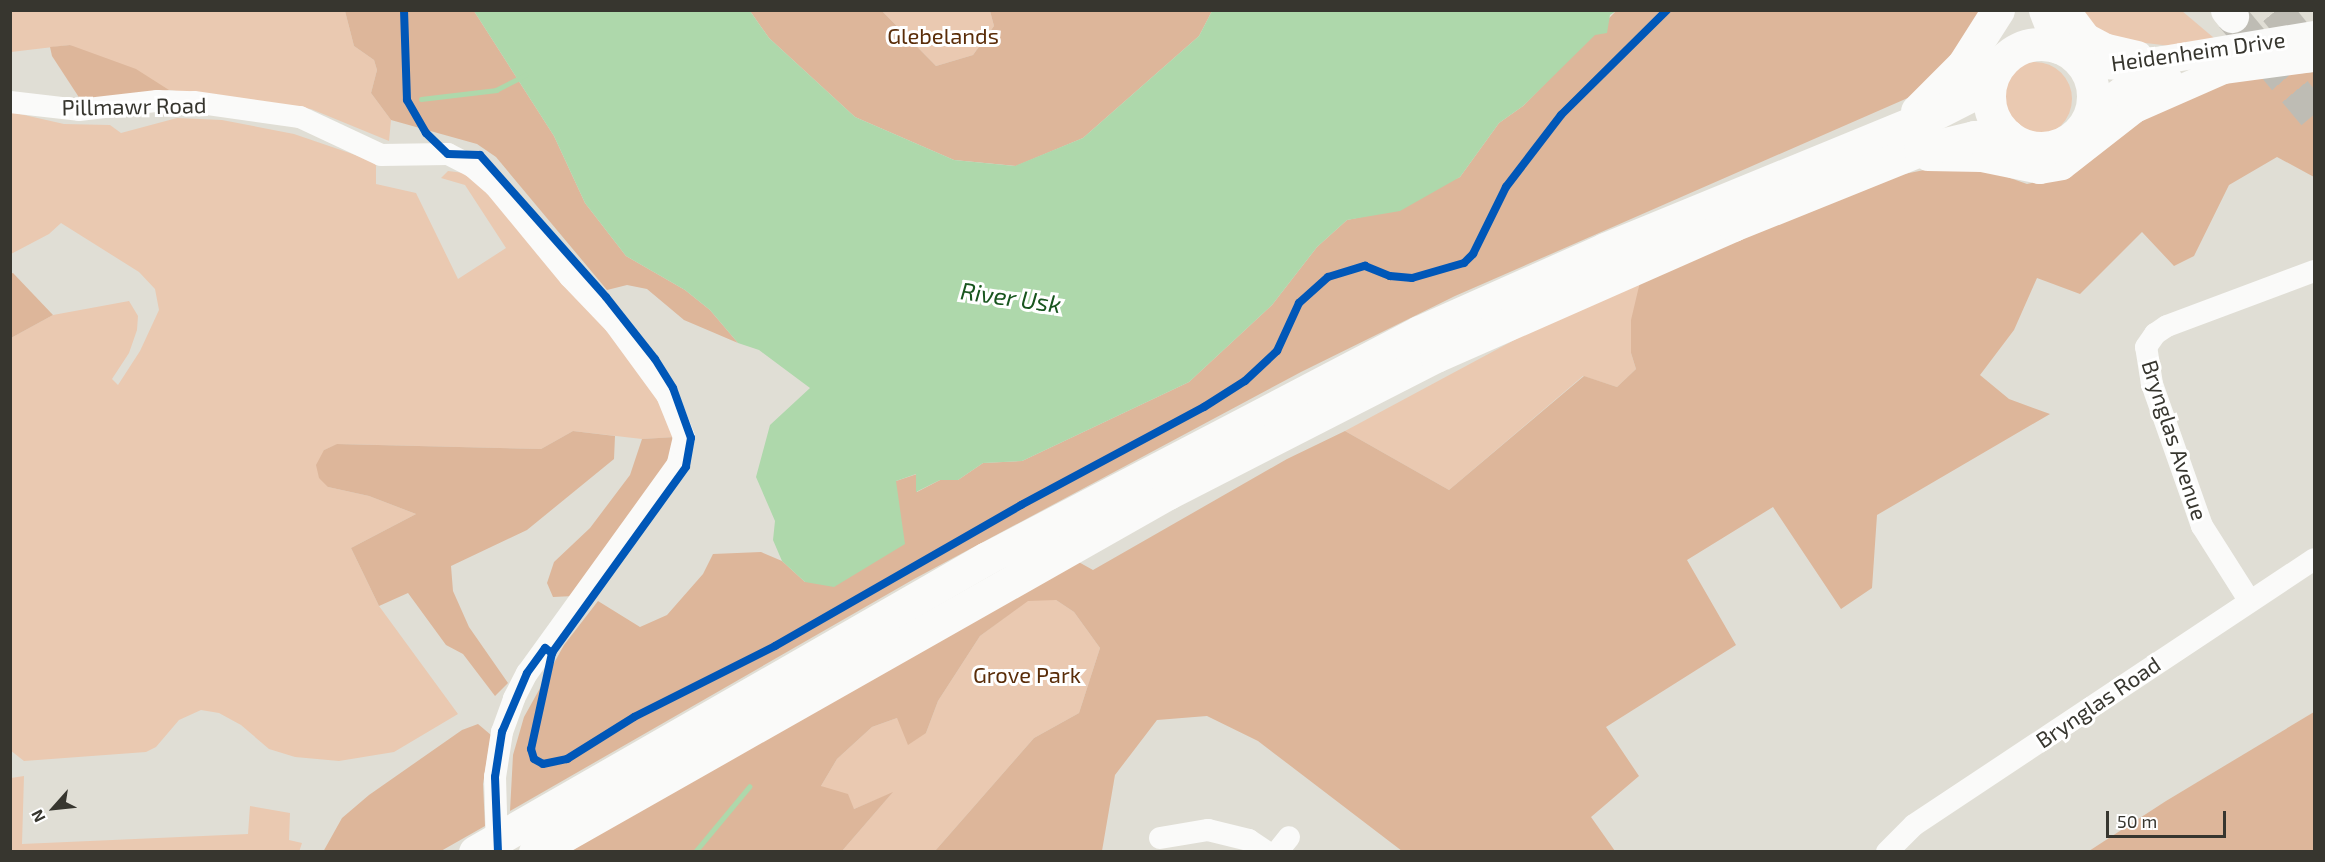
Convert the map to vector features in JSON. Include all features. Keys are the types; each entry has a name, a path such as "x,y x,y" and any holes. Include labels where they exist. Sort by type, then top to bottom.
{"highway":[{"path":"1872,138 1924,107 1946,87 1998,10"},
{"path":"475,852 967,569 1219,434 1419,332 1872,138 1930,116 1989,87 2007,56 2014,10"},
{"path":"535,852 1168,493 1436,357 1733,225 1948,141 2008,136 2034,147 2048,147 2073,137 2089,114 2092,88 2070,56 2045,10"},
{"path":"2007,56 2031,44 2070,56"},
{"path":"1989,87 1992,114 2008,136"}],"main road":[{"path":"2066,10 2086,37 2107,48 2163,60"},
{"name":"Heidenheim Drive","path":"2070,56 2117,66 2314,35"},
{"name":"Heidenheim Drive","path":"2089,114 2120,92 2228,68 2314,58"},
{"path":"1899,159 1961,156 2040,170 2062,166 2135,109 2228,68"}],"street":[{"name":"Pillmawr Road","path":"10,102 79,110 157,101 194,102 300,117 381,155 448,154 473,167 495,186 645,362 678,418 684,437 678,464 526,673 502,732 495,777 498,852"},
{"name":"Brynglas Avenue","path":"2249,600 2202,526 2152,384 2146,347 2155,334 2167,326 2314,271"},
{"name":"Brynglas Road","path":"1887,852 1914,825 2249,600 2314,559"},
{"path":"1160,838 1186,841 1226,833 1249,840 1267,852"}],"green space":[{"path":"10,11 345,11 354,46 374,60 377,70 371,93 391,120 389,141 311,109 169,90 146,94 70,45 11,52"},
{"name":"Glebelands","path":"882,11 990,11 994,26 973,55 936,66"},
{"path":"2076,11 2182,11 2214,38 2171,46 2103,38"},
{"path":"2028,62 2042,62 2056,68 2066,78 2072,92 2070,113 2056,130 2042,136 2028,136 2014,130 2004,120 1998,106 1998,92 2004,78 2014,68"},
{"path":"11,112 64,124 110,125 121,133 177,118 222,120 294,134 376,162 376,184 416,193 458,279 506,248 465,185 441,178 448,171 472,174 638,364 659,394 675,437 642,439 573,431 541,449 338,444 324,450 328,487 369,496 416,514 351,548 379,606 458,714 394,752 339,761 295,757 269,749 241,725 219,713 201,710 179,720 156,747 146,752 24,761 10,750 11,338 53,315 129,301 138,316 137,330 129,353 112,379 118,385 140,351 159,310 155,289 139,272 61,223 49,234 11,254"},
{"path":"1640,282 1631,353 1636,369 1617,387 1583,376 1449,490 1345,431 1520,337"},
{"name":"Grove Park","path":"1028,600 1056,600 1074,612 1100,648 1079,713 1034,738 935,851 842,851 892,793 854,809 821,786 837,759 872,727 897,718 926,733 938,701 980,636"},
{"path":"24,776 22,844 248,834 250,806 290,813 289,840 302,843 299,852 11,851 11,778"}],"shaded area":[{"path":"345,11 474,11 554,136 585,203 626,256 685,290 710,310 738,343 684,320 647,289 627,285 607,290 496,157 477,144 391,120 371,93 377,70 374,60 354,46"},
{"path":"750,11 882,11 936,66 973,55 994,26 990,11 1212,11 1199,36 1083,138 1016,166 954,160 855,117 769,38"},
{"path":"1616,11 1986,11 1980,27 1910,97 1455,296 1301,372 914,579 510,811 513,755 524,717 564,645 598,601 640,627 667,615 703,574 713,554 761,552 782,561 805,582 896,481 917,474 917,492 940,480 958,480 983,463 1022,461 1189,382 1272,305 1317,247 1347,220 1371,215 1460,177 1499,123 1523,106"},
{"path":"70,45 136,69 169,90 82,102 52,56 50,47"},
{"path":"2314,72 2314,177 2277,157 2229,185 2194,256 2174,266 2142,232 2080,294 2037,278 2014,330 1980,375 2009,399 2050,414 1877,515 1872,588 1841,609 1773,507 1687,560 1736,645 1606,727 1639,776 1591,817 1615,851 1402,851 1258,741 1207,716 1157,720 1115,775 1102,851 935,851 1034,738 1079,713 1100,648 1074,612 1056,600 1028,601 980,636 938,701 926,733 908,745 897,718 872,727 837,759 821,786 848,794 854,809 893,792 842,851 569,852 1075,560 1093,570 1287,459 1345,431 1449,490 1584,376 1617,387 1636,369 1631,353 1631,320 1640,282 1773,220 1899,175 1965,162 2027,184 2071,175 2146,114 2225,81"},
{"path":"13,273 53,315 11,338 10,274"},
{"path":"573,431 615,436 614,459 527,530 451,566 453,591 469,627 508,683 495,696 463,654 446,645 408,593 379,606 351,548 416,514 369,496 328,487 319,478 316,465 324,450 337,444 541,449"},
{"path":"675,437 671,464 574,596 553,597 547,583 554,562 590,528 630,475 642,439"},
{"path":"2314,712 2314,851 2089,851 2166,801"},
{"path":"478,724 491,735 483,784 485,826 441,851 323,852 342,818 369,795 462,730"}],"water":[{"name":"River Usk","path":"474,11 750,11 769,38 855,117 954,160 1015,166 1083,138 1199,36 1212,11 1616,11 1610,15 1607,33 1595,35 1523,106 1499,123 1460,177 1400,211 1347,220 1317,247 1272,305 1189,382 1022,461 983,463 958,480 940,480 916,492 916,474 896,481 905,544 834,587 805,582 782,561 773,540 775,521 756,477 770,425 810,388 759,350 738,343 710,310 685,290 626,256 585,203 554,136"}],"waterway":[{"path":"421,99 496,90 525,75"},
{"path":"695,852 749,787"}],"tunnel":[{"path":"2276,10 2314,57"},
{"path":"2232,16 2314,114"}],"cycle path":[{"path":"404,10 407,100 426,133 448,154 480,155 606,297 655,359 673,388 691,438 686,467 552,653 531,749 534,759 543,764 567,759 634,717 775,646 1021,505 1204,407 1245,381 1277,351 1299,303 1328,277 1365,266 1390,276 1412,278 1464,263 1473,254 1506,187 1561,115 1667,10"},
{"path":"498,852 495,777 502,732 527,673 545,648 552,653"}]}
